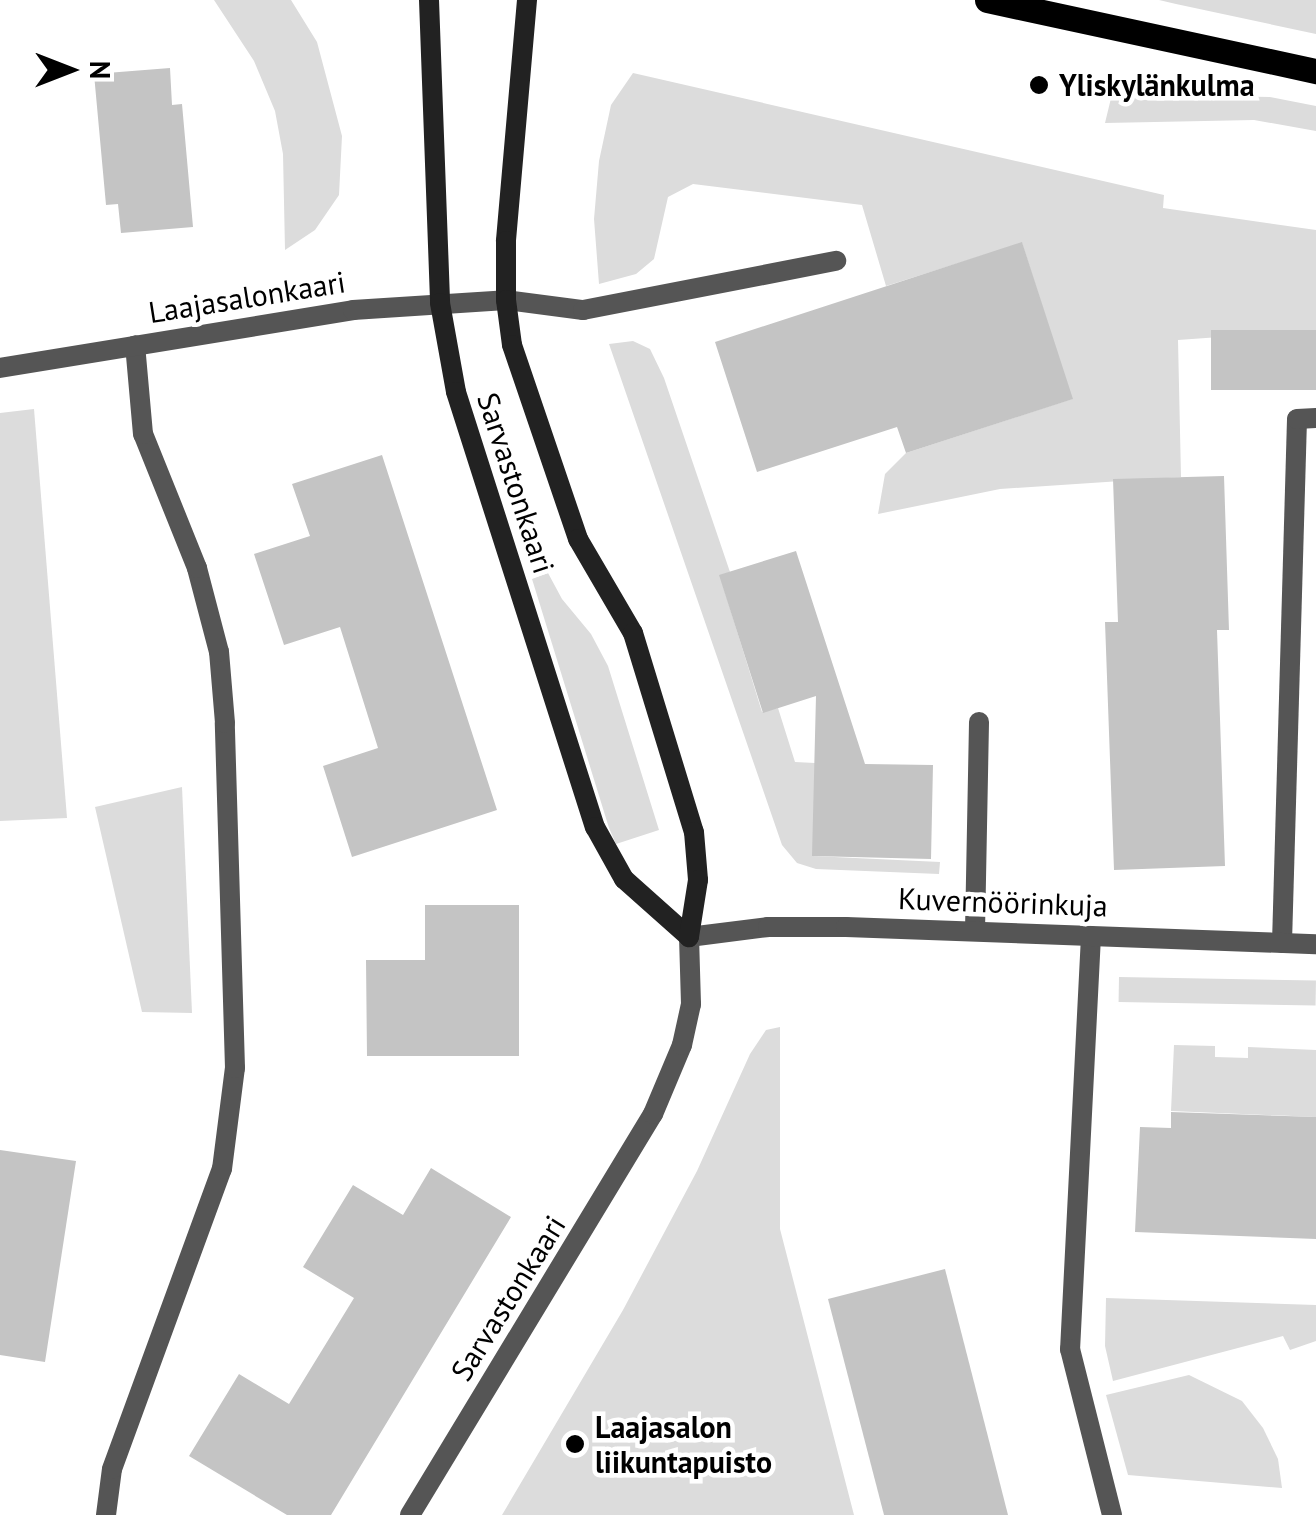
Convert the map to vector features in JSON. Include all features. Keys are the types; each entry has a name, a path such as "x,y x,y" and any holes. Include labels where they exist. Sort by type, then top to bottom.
{"main road":[{"path":"986,0 1316,71"}],"street":[{"name":"Sarvastonkaari","path":"428,0 440,303 456,392 595,827 624,879 689,937"},
{"name":"Sarvastonkaari","path":"410,1515 653,1114 682,1045 691,1004 689,937 698,880 694,832 632,633 578,539 519,373 506,300 517,81 527,0"},
{"name":"Laajasalonkaari","path":"0,368 353,310 506,300 583,310 836,261"},
{"path":"106,1515 112,1469 222,1169 235,1068 225,723 219,652 197,568 143,434 135,346"},
{"path":"1282,942 1297,419 1316,418"},
{"path":"975,931 980,722"},
{"name":"Kuvernöörinkuja","path":"689,937 768,927 1316,944"},
{"path":"1091,936 1070,1349 1112,1515"}],"shaded area":[{"path":"214,0 291,0 317,42 342,136 339,195 315,230 285,250 283,154 275,111 254,61"},
{"path":"1159,0 1316,0 1316,34 1176,4"},
{"path":"633,73 1164,195 1163,208 1316,230 1316,330 1178,340 1181,477 1000,489 878,514 885,474 906,453 1072,399 1022,243 886,286 862,205 693,184 668,197 654,259 636,274 599,284 594,219 599,161 611,105"},
{"path":"1112,94 1270,97 1316,106 1316,131 1254,120 1105,123"},
{"path":"633,341 650,349 664,378 730,572 720,576 762,712 778,708 795,762 815,763 813,856 940,862 939,874 816,869 797,863 782,845 609,344"},
{"path":"34,409 67,818 0,821 0,413"},
{"path":"548,573 562,599 591,634 608,666 659,830 616,844 609,828 532,579"},
{"path":"182,787 192,1013 142,1012 95,807"},
{"path":"1119,977 1316,980 1316,1005 1119,1002"},
{"path":"780,1027 780,1229 854,1515 502,1515 623,1310 697,1171 750,1054 766,1030"},
{"path":"1174,1045 1215,1046 1215,1057 1248,1058 1248,1047 1316,1050 1316,1117 1171,1111"},
{"path":"1106,1298 1316,1305 1316,1341 1290,1350 1283,1336 1113,1381 1105,1346"},
{"path":"1189,1375 1242,1401 1263,1428 1278,1459 1282,1488 1128,1475 1106,1395"}],"building":[{"path":"170,68 172,105 182,104 193,227 121,233 118,204 106,205 94,74"},
{"path":"1022,242 1073,399 906,453 897,427 757,472 715,342"},
{"path":"1211,330 1316,330 1316,390 1211,390"},
{"path":"382,455 497,810 352,857 323,766 378,748 340,627 284,645 254,554 310,536 292,484"},
{"path":"1224,476 1229,630 1217,630 1225,866 1114,870 1105,622 1118,622 1113,479"},
{"path":"796,551 865,764 933,765 931,859 812,856 816,696 763,713 719,575"},
{"path":"425,905 519,905 519,1056 367,1056 366,960 425,960"},
{"path":"1171,1112 1316,1117 1316,1239 1135,1232 1140,1127 1171,1128"},
{"path":"0,1150 76,1161 45,1362 0,1355"},
{"path":"431,1168 511,1217 331,1515 287,1515 189,1456 239,1374 289,1404 354,1298 303,1267 353,1185 403,1215"},
{"path":"945,1269 1008,1515 884,1515 828,1299"}],"place":[{"name":"Yliskylänkulma","path":"1039,85"},
{"name":"Laajasalon liikuntapuisto","path":"575,1444"}]}
